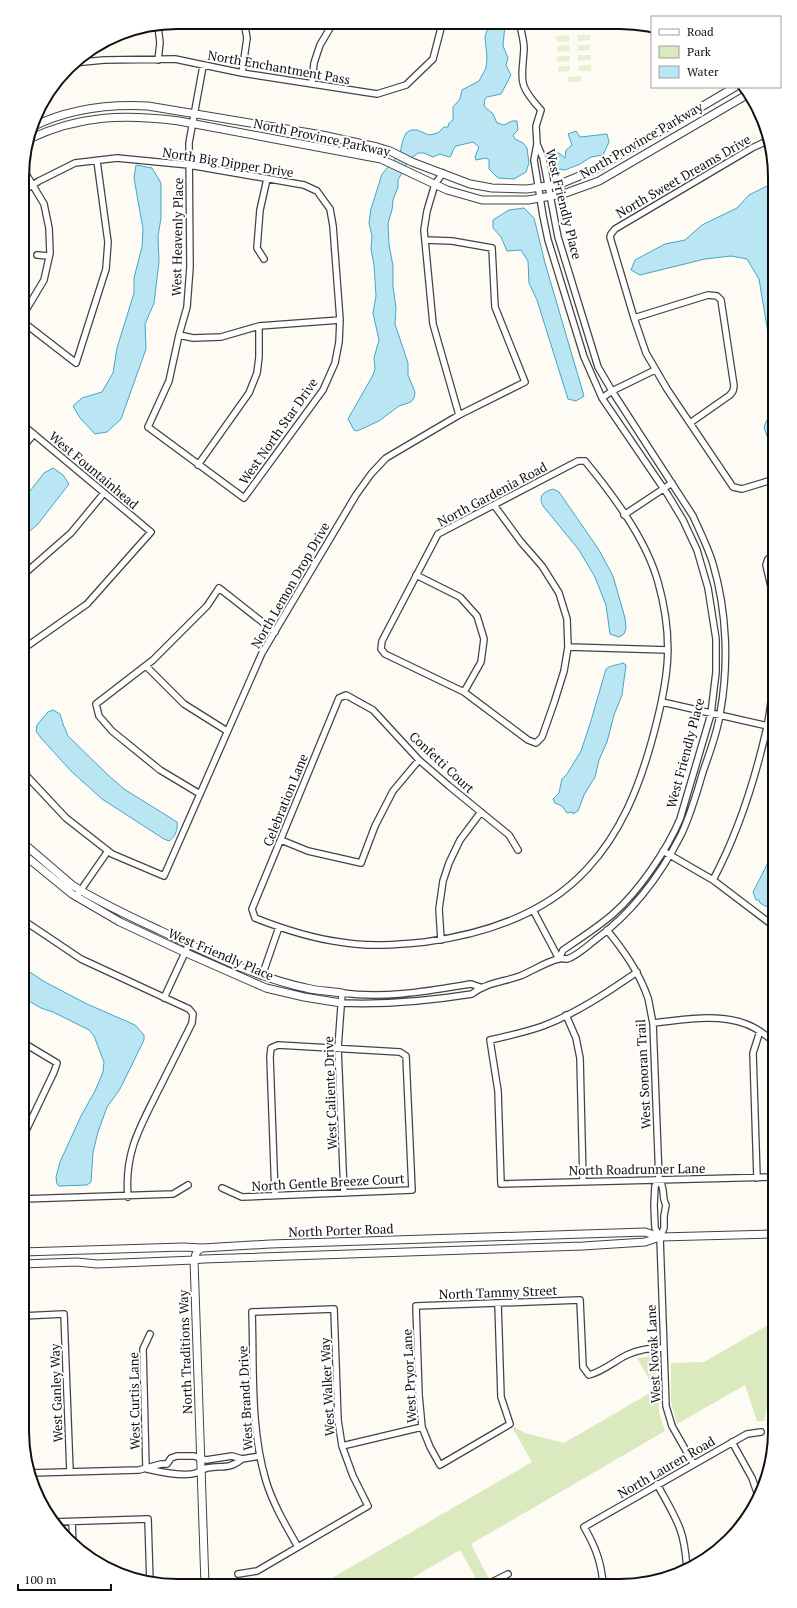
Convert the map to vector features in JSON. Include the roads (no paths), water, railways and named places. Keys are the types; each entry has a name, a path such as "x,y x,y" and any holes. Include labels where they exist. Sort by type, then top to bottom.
{"street":[{"path":"242,73 246,38 245,29"},
{"path":"312,84 314,63 320,45 329,29"},
{"name":"North Enchantment Pass","path":"85,62 175,59 242,73 377,94 406,85 433,59 441,29"},
{"path":"521,29 524,48 521,73 523,84 526,92 541,110 536,126 537,144"},
{"path":"158,30 160,43 158,60"},
{"name":"West Heavenly Place","path":"198,464 148,427 169,381 187,307 190,266 189,143 203,66"},
{"name":"North Province Parkway","path":"39,124 65,114 94,108 127,105 148,106 322,135 390,151 412,162 470,184 492,188 527,189 548,186 571,180 594,170 733,88"},
{"path":"732,102 742,93"},
{"name":"North Province Parkway","path":"35,137 67,124 96,118 148,117 192,123 381,159 447,190 482,200 540,199 575,191 599,181 744,96"},
{"name":"North Sweet Dreams Drive","path":"634,318 611,240 611,234 615,229 764,142"},
{"name":"West Friendly Place","path":"29,859 76,897 120,922 266,988 304,997 365,1004 409,1003 472,994 480,987 520,976 559,959 568,959 607,930 638,901 660,871 670,855 690,814 720,716 725,656 724,623 719,592 713,564 693,516 598,367 558,237 544,158 537,144"},
{"name":"West Friendly Place","path":"537,144 534,160 548,240 589,370 602,398 664,489 683,520 697,550 708,588 713,614 717,656 711,714 680,819 674,833 637,889 601,924 564,950 559,959"},
{"name":"North Big Dipper Drive","path":"29,187 75,164 117,158 189,165 304,185 317,191 330,209"},
{"path":"29,327 76,363 106,269 108,242 97,161"},
{"path":"443,173 435,184 427,211 424,230 433,324 459,415"},
{"path":"29,177 44,204 49,228 49,256 44,280 29,306"},
{"path":"264,259 257,248 260,210 267,179"},
{"name":"West North Star Drive","path":"198,464 244,498 323,390 335,363 339,342 340,320 333,226 330,209"},
{"name":"North Lemon Drop Drive","path":"108,851 164,876 262,653 356,495 371,474 386,458 459,415 525,382 496,307 492,248 452,241 425,240"},
{"path":"37,255 49,256"},
{"path":"690,423 730,395 733,391 734,386 721,300 717,296 708,295 634,318 646,353 655,370 690,423 731,484 736,488 742,489 768,481"},
{"path":"179,335 193,338 221,337 259,326 340,320"},
{"path":"198,464 249,393 257,373 259,357 259,326"},
{"path":"602,398 612,391 655,370"},
{"name":"West Fountainhead","path":"29,430 151,532 87,604 29,645"},
{"path":"29,440 34,434"},
{"name":"North Gardenia Road","path":"464,692 385,654 381,648 382,641 438,534 578,461 585,461 624,515"},
{"path":"262,976 279,927 312,937 342,943 369,945 402,944 441,940 473,934 498,926 532,910 556,896 587,869 612,837 628,809 644,769 662,702 667,675 668,650 666,617 657,579 643,547 624,515 672,483"},
{"path":"29,570 71,533 104,493"},
{"path":"416,575 460,597 477,616 484,639 481,662 464,692 528,740 536,743 542,737 554,703 568,647 567,619 559,593 542,566 521,542 494,505"},
{"path":"768,559 766,565 768,574"},
{"path":"200,794 160,770 112,731 99,716 96,704 153,660 206,606 219,588 275,632"},
{"path":"568,647 668,650"},
{"path":"146,666 184,704 227,731"},
{"name":"Confetti Court","path":"346,695 373,710 419,760 509,835 518,850"},
{"name":"Celebration Lane","path":"279,927 255,918 252,909 339,698 346,695"},
{"path":"662,702 768,726 742,814 726,855 713,880"},
{"path":"281,840 308,851 361,863 375,826 393,791 419,760"},
{"path":"29,778 66,818 108,851 76,897"},
{"path":"441,940 439,909 443,881 449,863 460,840 481,812"},
{"name":"West Friendly Place","path":"29,848 72,885 80,890 123,913 262,976 307,988 363,996 381,996 471,984 480,987"},
{"path":"663,851 713,880 768,921"},
{"path":"532,910 559,959"},
{"path":"29,925 81,959 189,1009 193,1014 192,1023 135,1136 129,1158 126,1181 128,1196"},
{"name":"West Sonoran Trail","path":"607,930 626,953 636,972 648,998 653,1023 659,1180 663,1186 666,1205 664,1228 660,1238"},
{"path":"164,998 189,944"},
{"path":"583,1182 580,1058 576,1038 566,1015 611,990 636,972"},
{"name":"West Caliente Drive","path":"342,993 338,1048 344,1193"},
{"name":"North Roadrunner Lane","path":"566,1015 544,1026 490,1040 498,1091 501,1184 768,1177"},
{"path":"653,1023 722,1018 746,1024 760,1031 768,1037"},
{"path":"756,1178 753,1053 760,1031"},
{"path":"275,1195 270,1057 271,1048 278,1045 338,1048"},
{"path":"29,1046 57,1062 54,1072 29,1124"},
{"name":"North Gentle Breeze Court","path":"222,1188 242,1197 412,1190 406,1056 400,1052 338,1048"},
{"name":"West Sonoran Trail","path":"659,1180 655,1186 654,1205 655,1228 660,1238"},
{"path":"29,1199 173,1194 188,1185"},
{"name":"North Porter Road","path":"29,1252 183,1247 202,1248 270,1244 645,1232 660,1238"},
{"name":"North Porter Road","path":"29,1264 77,1262 98,1264 583,1246 645,1242 660,1238 768,1234"},
{"name":"West Novak Lane","path":"660,1238 666,1406 672,1426 693,1463"},
{"path":"194,1260 197,1251 202,1248"},
{"name":"North Traditions Way","path":"194,1260 204,1579"},
{"name":"North Tammy Street","path":"416,1306 580,1300 583,1367 588,1375 599,1372 622,1358 641,1350 664,1348"},
{"name":"West Pryor Lane","path":"416,1306 419,1395 422,1426 430,1447 440,1465 510,1424 501,1397 498,1303"},
{"name":"West Walker Way","path":"252,1312 334,1309 338,1420 342,1446 353,1476 368,1506 298,1547"},
{"name":"West Brandt Drive","path":"252,1312 255,1420 260,1456 266,1483 279,1513 298,1547"},
{"name":"West Ganley Way","path":"29,1316 64,1314 70,1472"},
{"name":"West Curtis Lane","path":"146,1468 143,1349 150,1334"},
{"path":"342,1446 422,1426"},
{"name":"North Lauren Road","path":"602,1579 600,1561 595,1545 584,1527 693,1463 732,1442 747,1434 761,1432"},
{"path":"732,1442 752,1478 756,1490"},
{"path":"35,1474 139,1470 161,1464 167,1464 171,1458 177,1456 194,1456 206,1460 232,1456 242,1459 260,1456"},
{"path":"146,1468 161,1472 195,1474 206,1468 234,1466 242,1459"},
{"path":"657,1484 681,1530 686,1564"},
{"path":"61,1522 148,1519 150,1576"},
{"path":"72,1522 73,1537"},
{"path":"238,1574 257,1571 298,1547"},
{"path":"498,1579 508,1574"}],"water":[{"path":"487,29 505,29 503,46 508,58 506,65 511,75 501,94 487,97 485,99 484,106 493,114 497,123 504,125 512,121 517,121 518,130 513,135 515,139 523,143 527,148 529,163 526,172 514,179 498,178 489,169 489,160 486,158 476,160 475,157 479,147 473,142 456,146 449,157 440,154 433,157 424,153 418,153 410,159 398,180 398,187 393,200 388,223 396,308 395,324 408,363 408,375 415,392 414,398 411,402 399,406 379,421 357,431 354,430 348,419 373,375 375,369 374,358 379,340 373,313 376,296 374,265 371,249 372,236 369,223 371,209 382,174 400,153 406,133 411,130 417,130 429,135 438,133 444,127 448,127 449,123 453,120 453,107 460,99 462,90 479,81 486,68 487,58 485,37"},
{"path":"576,131 580,137 607,134 609,142 603,155 591,157 580,164 565,170 553,168 551,153 559,153 565,158 566,150 572,145 568,134"},
{"path":"136,165 152,168 161,183 161,218 158,236 159,262 154,303 145,324 146,349 121,419 107,432 95,434 80,418 73,406 82,398 102,392 113,373 117,348 134,293 134,278 142,247 143,229 134,178"},
{"path":"768,186 768,333 759,279 747,259 731,256 705,259 640,275 631,270 635,260 665,244 685,240 702,225 737,208 749,195"},
{"path":"524,208 534,218 545,263 584,396 576,401 568,399 537,300 529,283 528,261 521,250 507,251 501,237 493,228 493,220 509,210"},
{"path":"768,419 768,439 764,427"},
{"path":"53,468 63,475 69,484 38,524 29,532 29,492 44,473"},
{"path":"553,489 559,492 599,550 613,576 625,618 626,628 624,634 619,637 610,634 606,605 595,577 579,550 543,506 541,500 542,495"},
{"path":"623,663 626,665 622,695 614,715 607,742 599,760 595,777 584,795 578,811 573,814 572,812 567,813 562,806 555,803 553,799 559,793 562,779 567,774 581,751 606,669"},
{"path":"53,710 60,714 68,736 108,775 124,789 177,822 174,835 169,841 102,799 71,771 41,738 36,731 37,725 48,712"},
{"path":"768,863 768,907 760,903 759,900 756,900 753,892"},
{"path":"29,972 45,982 87,1004 135,1025 144,1035 144,1040 120,1089 107,1107 93,1152 91,1182 87,1185 59,1186 57,1184 56,1177 60,1162 103,1072 104,1062 94,1036 89,1030 53,1012 41,1008 29,1001"}]}
